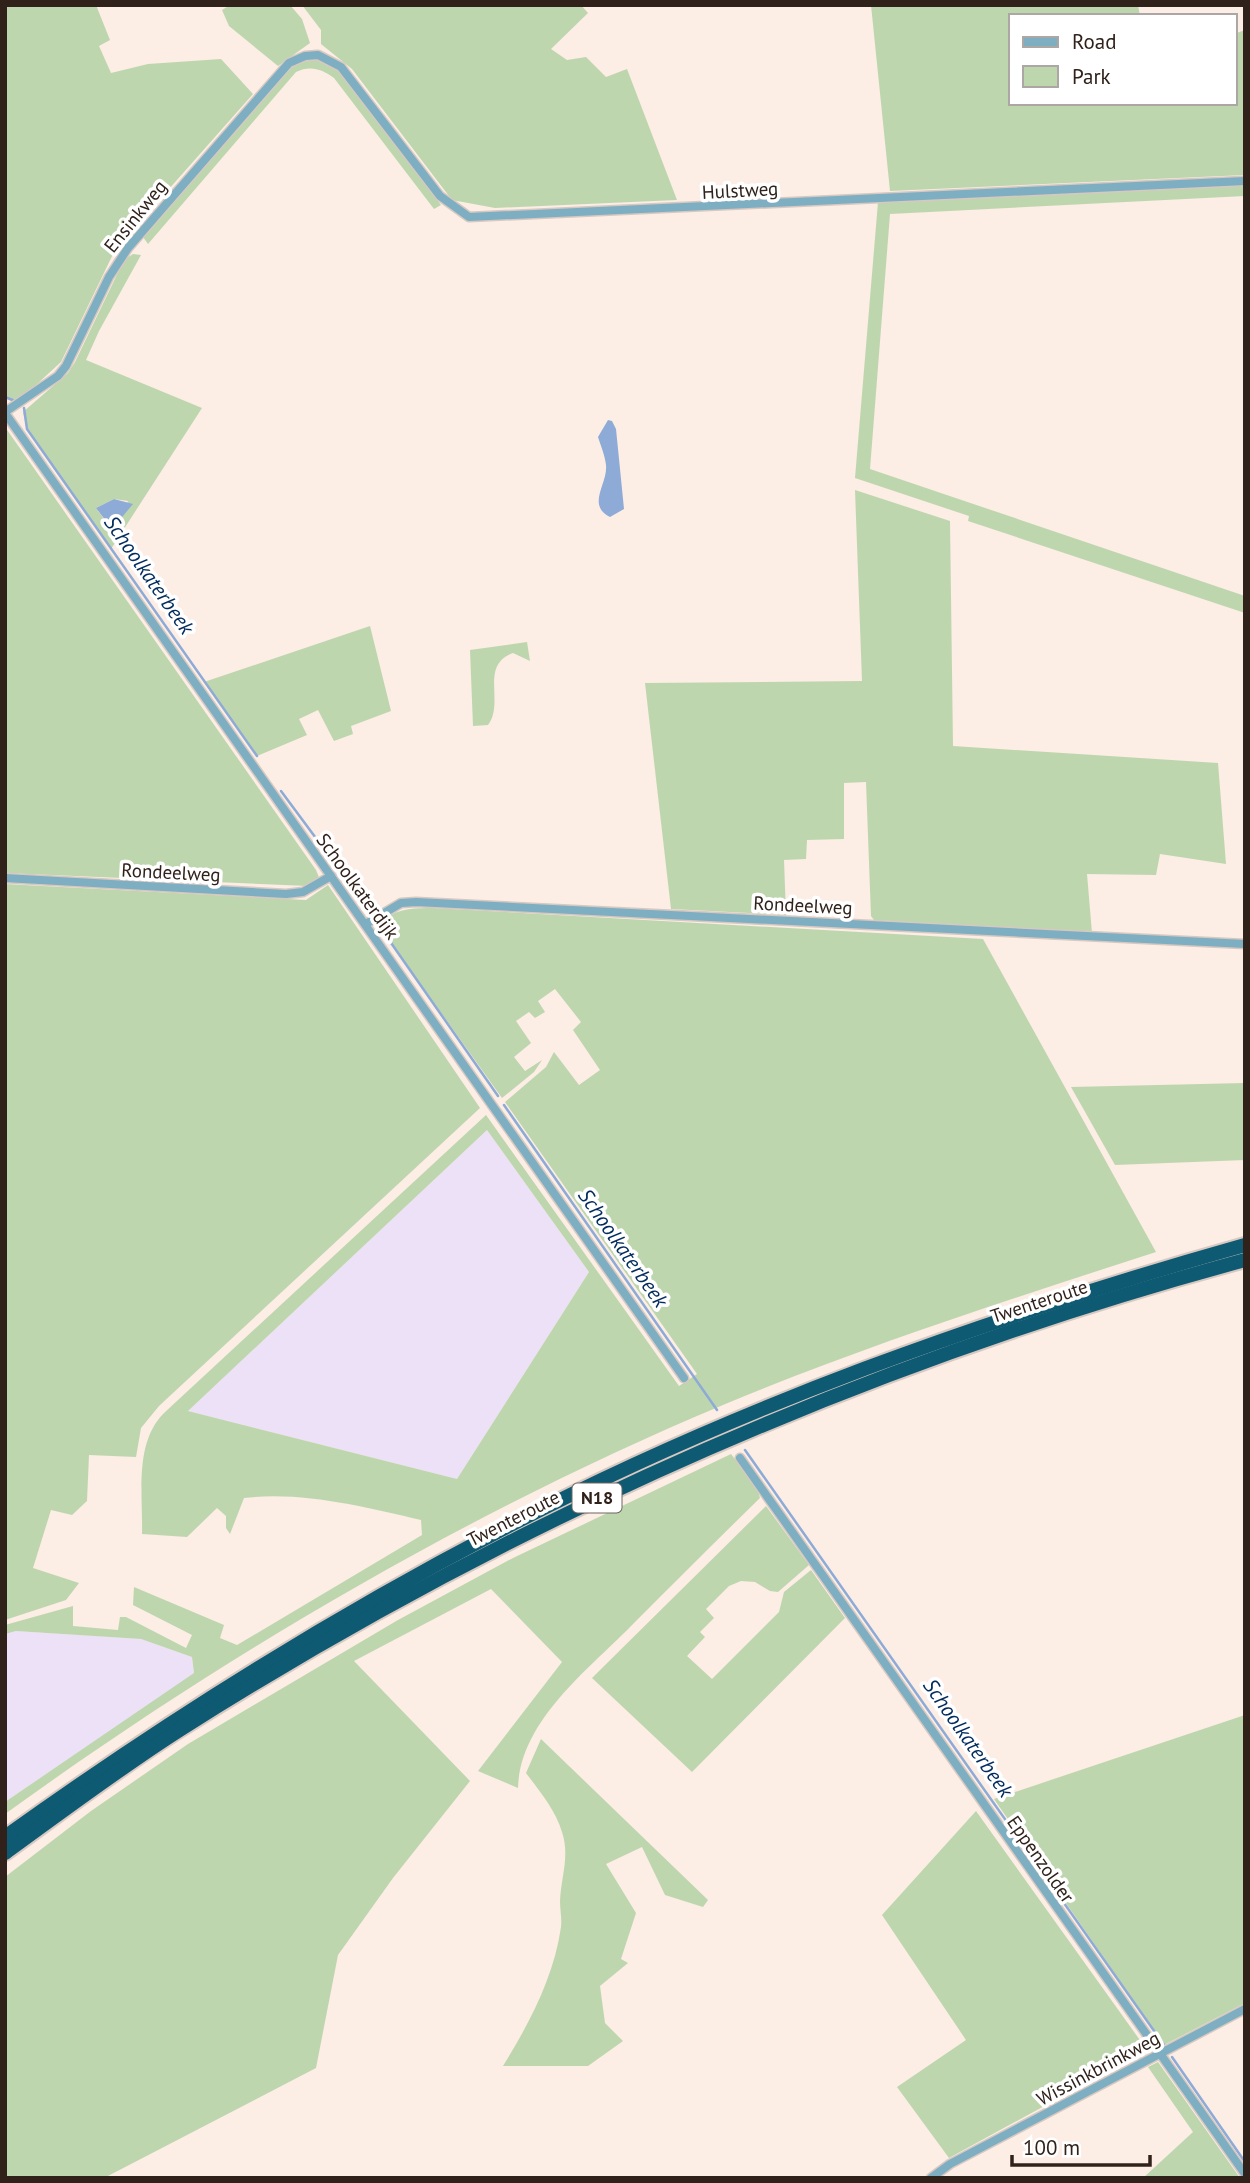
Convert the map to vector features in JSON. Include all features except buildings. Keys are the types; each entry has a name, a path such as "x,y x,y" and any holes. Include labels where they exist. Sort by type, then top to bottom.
{"highway":[{"name":"Twenteroute","path":"5,1836 178,1717 313,1634 503,1529 659,1454 784,1401 958,1335 1136,1276 1245,1245"},
{"name":"Twenteroute","path":"5,1853 179,1730 425,1584 542,1524 779,1417 963,1346 1141,1288 1245,1260"}],"street":[{"name":"Hulstweg","path":"311,55 324,57 341,67 440,196 469,216 1245,181"},
{"name":"Ensinkweg","path":"5,413 58,376 73,358 109,276 128,248 289,63 311,55"},
{"name":"Schoolkaterdijk","path":"5,413 684,1378"},
{"name":"Rondeelweg","path":"5,878 286,894 303,892 331,876"},
{"name":"Rondeelweg","path":"366,923 401,903 416,902 1245,944"},
{"name":"Eppenzolder","path":"740,1458 1245,2174"},
{"name":"Wissinkbrinkweg","path":"931,2178 950,2164 1245,2009"}],"shaded area":[{"path":"487,1130 589,1272 457,1479 188,1411"},
{"path":"16,1631 141,1639 192,1657 194,1674 5,1802 5,1634"}],"green space":[{"path":"5,5 96,5 110,40 99,46 111,73 148,64 221,59 253,94 115,250 61,362 24,396 11,401 5,397"},
{"path":"230,5 290,5 302,19 310,43 278,66 229,26 222,10"},
{"path":"302,5 581,5 588,13 551,49 567,60 586,57 606,77 627,69 677,200 495,208 452,200 352,69 321,44 321,30"},
{"path":"871,5 1138,5 1140,14 1009,14 1009,105 1236,105 1236,33 1245,30 1245,175 890,191"},
{"path":"313,57 331,61 345,76 441,205 434,209 334,78 311,68 296,72 148,244 143,237 293,63"},
{"path":"1245,185 1245,196 890,214 870,469 1245,596 1245,613 968,521 969,516 855,478 878,202"},
{"path":"133,254 141,255 86,360 202,408 111,549 27,429 23,412 68,373 124,260","holes":["114,499 128,501 115,529 111,529 96,508"]},
{"path":"5,427 316,870 320,880 308,886 5,873"},
{"path":"855,490 950,521 953,746 1218,763 1226,864 1160,854 1156,875 1087,874 1092,933 874,920 871,916 866,782 844,783 844,839 807,840 806,859 784,860 786,915 671,909 645,683 862,681"},
{"path":"370,626 391,711 351,726 353,734 334,741 318,710 299,719 307,735 257,756 204,682"},
{"path":"527,642 530,661 513,653 503,659 497,666 495,675 493,716 488,725 473,726 470,650"},
{"path":"5,884 306,900 328,885 480,1108 159,1406 141,1428 136,1457 89,1455 87,1501 72,1515 51,1510 33,1568 79,1583 66,1600 5,1620"},
{"path":"427,908 983,939 1156,1252 938,1324 776,1383 629,1446 535,1491 443,1539 263,1642 176,1697 5,1814 5,1802 194,1673 192,1657 141,1639 16,1631 5,1634 5,1625 73,1606 73,1626 118,1630 120,1617 126,1617 186,1648 192,1635 133,1605 134,1587 224,1625 220,1638 237,1645 422,1535 421,1520 311,1498 266,1496 244,1498 230,1534 226,1528 226,1516 217,1508 187,1537 142,1534 141,1486 144,1454 154,1425 164,1413 486,1115 679,1386 697,1374 505,1102 546,1067 554,1052 579,1085 600,1070 573,1030 581,1022 555,989 538,1001 545,1012 535,1018 529,1012 516,1021 531,1043 514,1057 525,1071 542,1060 534,1072 502,1098 382,930 385,918 397,912","holes":["487,1130 589,1272 457,1479 188,1411"]},
{"path":"1245,1083 1245,1160 1115,1165 1071,1087"},
{"path":"731,1454 757,1488 760,1498 561,1696 531,1739 522,1763 518,1788 478,1771 562,1662 491,1589 354,1661 470,1781 393,1878 338,1955 316,2068 104,2178 5,2178 5,1877 91,1811 188,1744 398,1620 513,1558"},
{"path":"766,1506 809,1565 778,1592 770,1591 755,1582 741,1581 729,1586 706,1609 714,1618 700,1632 705,1637 687,1656 712,1679 779,1612 784,1592 811,1570 845,1618 692,1772 592,1678"},
{"path":"1245,1715 1245,2003 1164,2045 994,1799"},
{"path":"541,1739 708,1900 703,1907 665,1895 642,1847 606,1864 636,1913 621,1959 628,1963 600,1986 605,2023 623,2041 588,2066 503,2066 539,2000 553,1964 561,1927 564,1841 551,1808 526,1773"},
{"path":"976,1811 1147,2050 949,2158 897,2087 966,2040 882,1915"},
{"path":"1158,2062 1240,2178 1143,2178 1193,2132 1148,2067"}],"water":[{"path":"608,420 612,421 616,429 624,509 610,517 603,512 599,500 606,465 598,437"},
{"path":"114,499 133,504 112,529 96,508"}],"waterway":[{"name":"Schoolkaterbeek","path":"5,397 15,401"},
{"name":"Schoolkaterbeek","path":"24,408 27,429 257,756"},
{"name":"Schoolkaterbeek","path":"281,791 367,907"},
{"name":"Schoolkaterbeek","path":"382,930 498,1096"},
{"name":"Schoolkaterbeek","path":"504,1105 717,1410"},
{"name":"Schoolkaterbeek","path":"745,1450 1164,2045"},
{"name":"Schoolkaterbeek","path":"1172,2057 1245,2162"}]}
